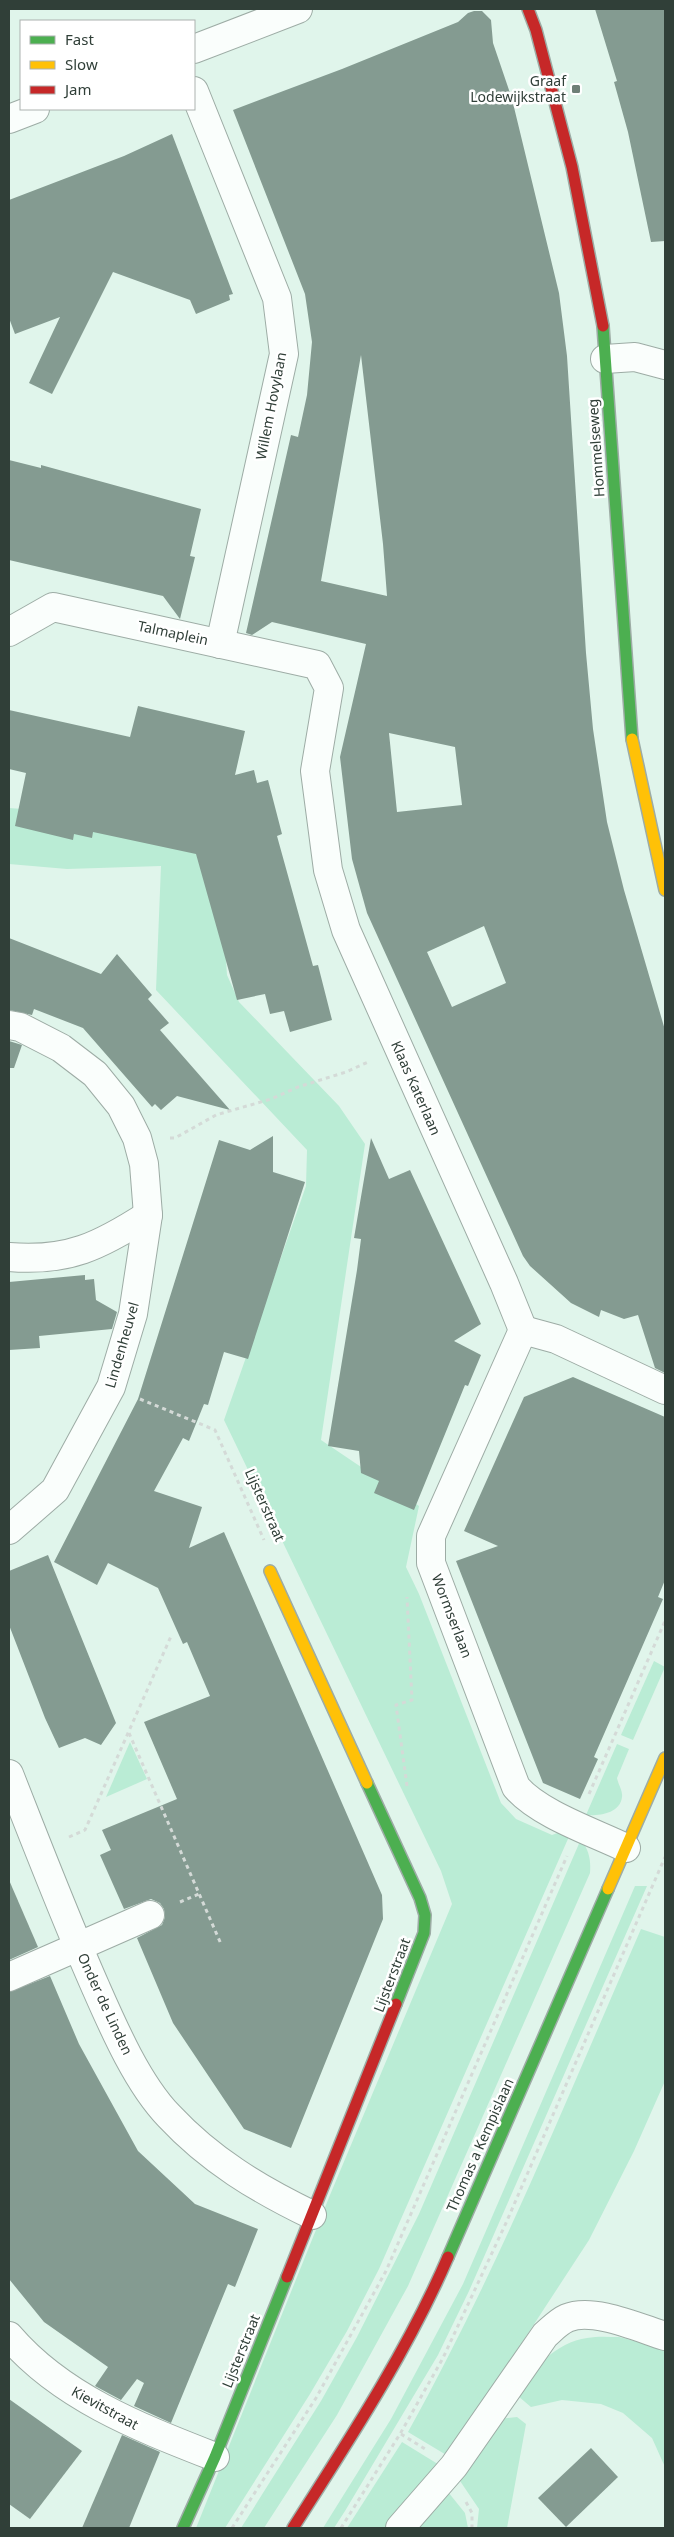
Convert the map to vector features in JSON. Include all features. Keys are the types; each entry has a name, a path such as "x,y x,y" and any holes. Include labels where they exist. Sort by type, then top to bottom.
{"street":[{"path":"195,49 298,9"},
{"name":"Hommelseweg","path":"528,9 536,30 572,167 603,322 604,359 632,738 647,815 665,890"},
{"name":"Willem Hovylaan","path":"195,94 276,298 284,354 220,644"},
{"path":"9,119 32,110"},
{"path":"604,359 635,357 665,365"},
{"name":"Talmaplein","path":"9,632 53,607 317,665 329,688"},
{"name":"Klaas Katerlaan","path":"329,688 315,771 328,870 346,930 504,1283 523,1330"},
{"name":"Lindenheuvel","path":"9,1025 20,1027 61,1048 95,1074 121,1106 137,1138 144,1164 148,1215 133,1314 111,1387 55,1490 9,1530"},
{"path":"9,1257 37,1260 81,1251 110,1240 148,1215"},
{"path":"523,1330 556,1339 665,1390"},
{"name":"Wormserlaan","path":"523,1330 431,1536 431,1563 516,1786 527,1800 541,1809 626,1848"},
{"name":"Lijsterstraat","path":"183,2528 215,2457 416,1958 424,1933 425,1915 420,1898 270,1571"},
{"name":"Thomas a Kempislaan","path":"293,2528 368,2412 436,2285 665,1758"},
{"name":"Onder de Linden","path":"9,1774 78,1947 117,2034 168,2115 230,2170 269,2195 312,2215"},
{"name":"Onder de Linden","path":"78,1947 150,1915"},
{"path":"9,1978 78,1947"},
{"path":"400,2528 454,2466 545,2335 557,2325 568,2318 588,2316 609,2318 665,2336"},
{"name":"Kievitstraat","path":"9,2336 69,2389 138,2427 215,2457"}],"path":[{"path":"137,1138 175,1138 216,1115 271,1099 298,1087 346,1072 377,1059"},
{"name":"Lijsterstraat","path":"111,1387 214,1430 272,1557 270,1571"},
{"path":"407,1589 412,1700 396,1705 407,1792"},
{"path":"232,2528 316,2398 386,2271 580,1826 584,1806 665,1621"},
{"path":"40,1851 85,1830 172,1634"},
{"path":"128,1733 221,1944"},
{"path":"400,2434 406,2436"}],"green space":[{"path":"9,808 50,811 216,812 227,975 239,1002 339,1106 365,1144 321,1440 419,1506 406,1567 419,1594 501,1803 516,1819 552,1835 563,1831 571,1832 379,2269 347,2331 310,2394 225,2528 196,2528 330,2195 452,1904 441,1871 224,1420 306,1186 307,1150 156,990 161,866 67,869 9,864"},
{"path":"654,1661 665,1667 633,1740 621,1735"},
{"path":"130,1742 147,1779 106,1797"},
{"path":"617,1744 629,1749 617,1778 622,1795 620,1803 608,1813 586,1815"},
{"path":"581,1839 589,1855 590,1873 408,2286 337,2415 264,2528 241,2528 321,2401 357,2337 419,2214"},
{"path":"635,1886 647,1886 469,2291 438,2355 334,2528 323,2528 391,2419 463,2284"},
{"path":"641,1929 665,1937 665,2081 634,2151 589,2240 448,2456 408,2432 441,2371 502,2246"},
{"path":"619,2337 665,2349 665,2467 652,2438 623,2413 601,2404 562,2400 531,2407 518,2396 537,2367 565,2345 587,2338"},
{"path":"517,2417 526,2424 507,2528 477,2528 479,2509 458,2478 497,2419"},
{"path":"402,2442 441,2466 387,2528 347,2528"},
{"path":"448,2492 465,2513 468,2528 412,2528"}],"building":[{"path":"595,9 665,9 665,241 651,242 628,132 614,82 617,81"},
{"path":"482,11 491,20 493,43 512,99 559,293 567,356 586,653 593,729 607,822 624,890 665,1030 665,1373 655,1368 638,1315 624,1319 601,1310 599,1317 571,1303 530,1266 523,1256 367,913 352,859 340,757 366,644 272,622 252,635 246,633 291,435 298,437 307,395 312,342 305,294 233,110 342,69 458,22 468,13","holes":["361,355 383,544 387,596 321,581","389,733 455,747 462,805 397,812","484,926 506,983 452,1007 427,952"]},
{"path":"172,134 233,294 229,295 230,300 196,314 190,300 113,272 52,394 29,383 60,317 15,334 9,318 9,200 124,156"},
{"path":"9,460 41,468 41,465 201,509 190,556 195,557 180,619 163,596 9,560"},
{"path":"138,706 245,731 235,775 254,770 257,783 268,780 282,834 277,836 313,966 318,965 332,1020 290,1032 284,1011 270,1014 265,994 237,1000 196,854 93,832 92,838 74,834 73,840 15,826 26,773 9,769 9,710 130,737"},
{"path":"9,938 101,974 117,954 152,995 148,999 169,1023 160,1030 230,1110 177,1096 161,1110 155,1104 152,1107 83,1028 34,1009 32,1015 9,1010"},
{"path":"9,1041 22,1045 14,1068 9,1068"},
{"path":"273,1136 273,1172 305,1182 248,1359 224,1352 208,1405 204,1404 189,1441 183,1438 154,1491 202,1507 189,1548 224,1532 382,1895 383,1919 291,2148 244,2129 173,2023 137,1938 162,1925 165,1917 164,1909 160,1903 151,1899 124,1909 100,1855 111,1850 102,1830 177,1799 144,1722 210,1696 187,1642 183,1644 158,1588 108,1563 97,1585 54,1562 138,1399 219,1140 250,1150"},
{"path":"371,1138 389,1179 410,1170 481,1324 454,1341 481,1355 468,1386 465,1385 414,1510 374,1493 379,1481 361,1473 359,1451 328,1446 357,1270 361,1239 354,1238"},
{"path":"85,1275 85,1280 94,1279 96,1300 117,1312 112,1329 39,1336 40,1348 9,1350 9,1282"},
{"path":"573,1377 665,1417 665,1580 658,1597 663,1599 594,1757 598,1759 580,1799 543,1783 456,1561 498,1546 464,1531 524,1397"},
{"path":"48,1555 116,1723 101,1745 85,1738 59,1748 45,1718 9,1625 9,1571"},
{"path":"9,1880 38,1947 9,1960"},
{"path":"50,1976 79,2044 138,2151 195,2204 258,2229 235,2287 228,2284 171,2423 134,2406 144,2383 137,2379 121,2400 95,2386 108,2367 44,2322 9,2279 9,1992"},
{"path":"9,2399 82,2451 30,2519 9,2504"},
{"path":"122,2435 160,2452 129,2528 82,2528"},
{"path":"591,2448 618,2477 566,2527 538,2498"}],"traffic: fast":[{"path":"603,326 632,739"},
{"path":"367,1783 420,1898 425,1915 424,1933 396,2004"},
{"path":"448,2257 608,1889"},
{"path":"183,2528 215,2457 287,2277"}],"traffic: slow":[{"path":"632,739 665,890"},
{"path":"270,1571 367,1783"},
{"path":"608,1889 665,1758"}],"traffic: jam":[{"path":"528,9 536,30 572,167 603,326"},
{"path":"287,2277 396,2004"},
{"path":"293,2528 356,2429 396,2361 448,2257"}],"place":[{"name":"Graaf Lodewijkstraat","path":"576,89"}]}
